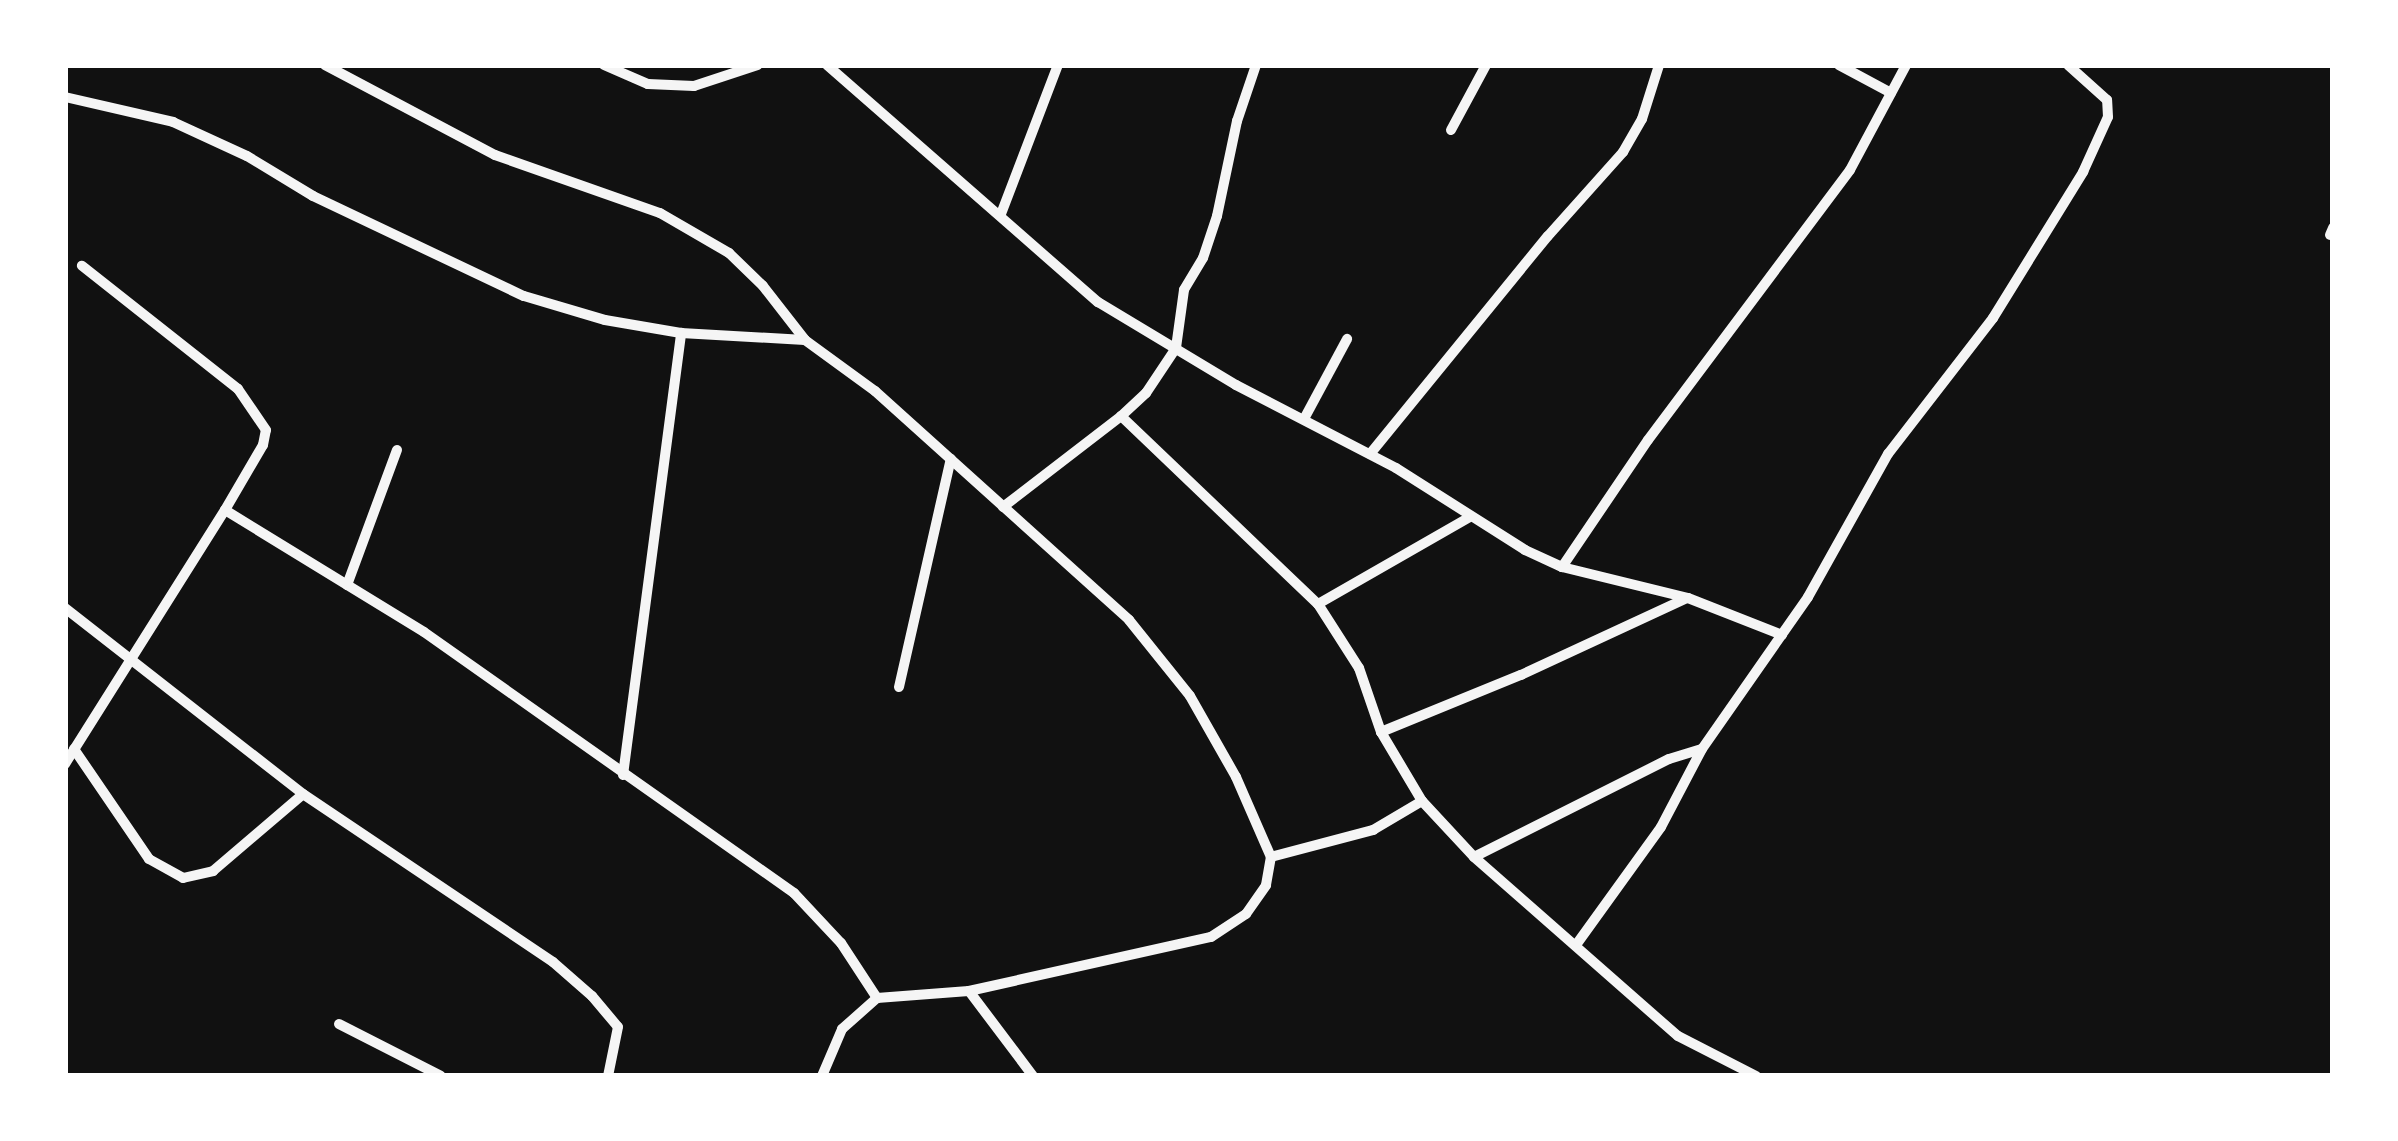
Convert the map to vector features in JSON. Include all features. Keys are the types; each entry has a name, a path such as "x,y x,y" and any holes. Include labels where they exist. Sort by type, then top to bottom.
{"street":[{"path":"324,65 495,155 677,223 729,253 764,286 805,340 875,391 1128,620 1190,696 1236,777 1270,857 1266,885 1246,914 1210,938 969,991 876,998 842,1029 822,1076"},
{"path":"604,65 648,84 694,86 758,65"},
{"path":"826,65 1098,302 1562,567 1688,598 1782,635"},
{"path":"1001,214 1058,65"},
{"path":"1004,507 1146,393 1176,348 1184,290 1204,258 1237,122 1256,65"},
{"path":"1451,130 1486,65"},
{"path":"1370,454 1548,236 1623,152 1642,118 1659,65"},
{"path":"1839,65 1891,94"},
{"path":"1562,567 1648,440 1850,170 1906,65"},
{"path":"1576,945 1661,827 1702,748 1808,598 1888,454 1994,318 2083,172 2108,117 2107,100 2068,65"},
{"path":"65,97 174,122 341,210 524,296 605,320 681,333 805,340"},
{"path":"65,764 128,658 225,510 263,446 266,430 238,389 82,266"},
{"path":"623,776 681,333"},
{"path":"1304,419 1346,339"},
{"path":"1120,416 1318,604 1359,668 1381,732 1422,801 1474,857 1678,1036 1756,1076"},
{"path":"347,585 397,450"},
{"path":"899,687 951,459"},
{"path":"225,510 424,632 794,893 841,944 876,998"},
{"path":"1318,604 1470,517"},
{"path":"1381,732 1521,675 1688,598"},
{"path":"65,608 303,794 484,912 592,996 618,1026 608,1076"},
{"path":"1474,857 1669,758 1702,748"},
{"path":"74,750 149,859 182,878 213,872 303,794"},
{"path":"1270,857 1373,830 1422,801"},
{"path":"969,991 1033,1076"},
{"path":"339,1024 441,1076"}]}
